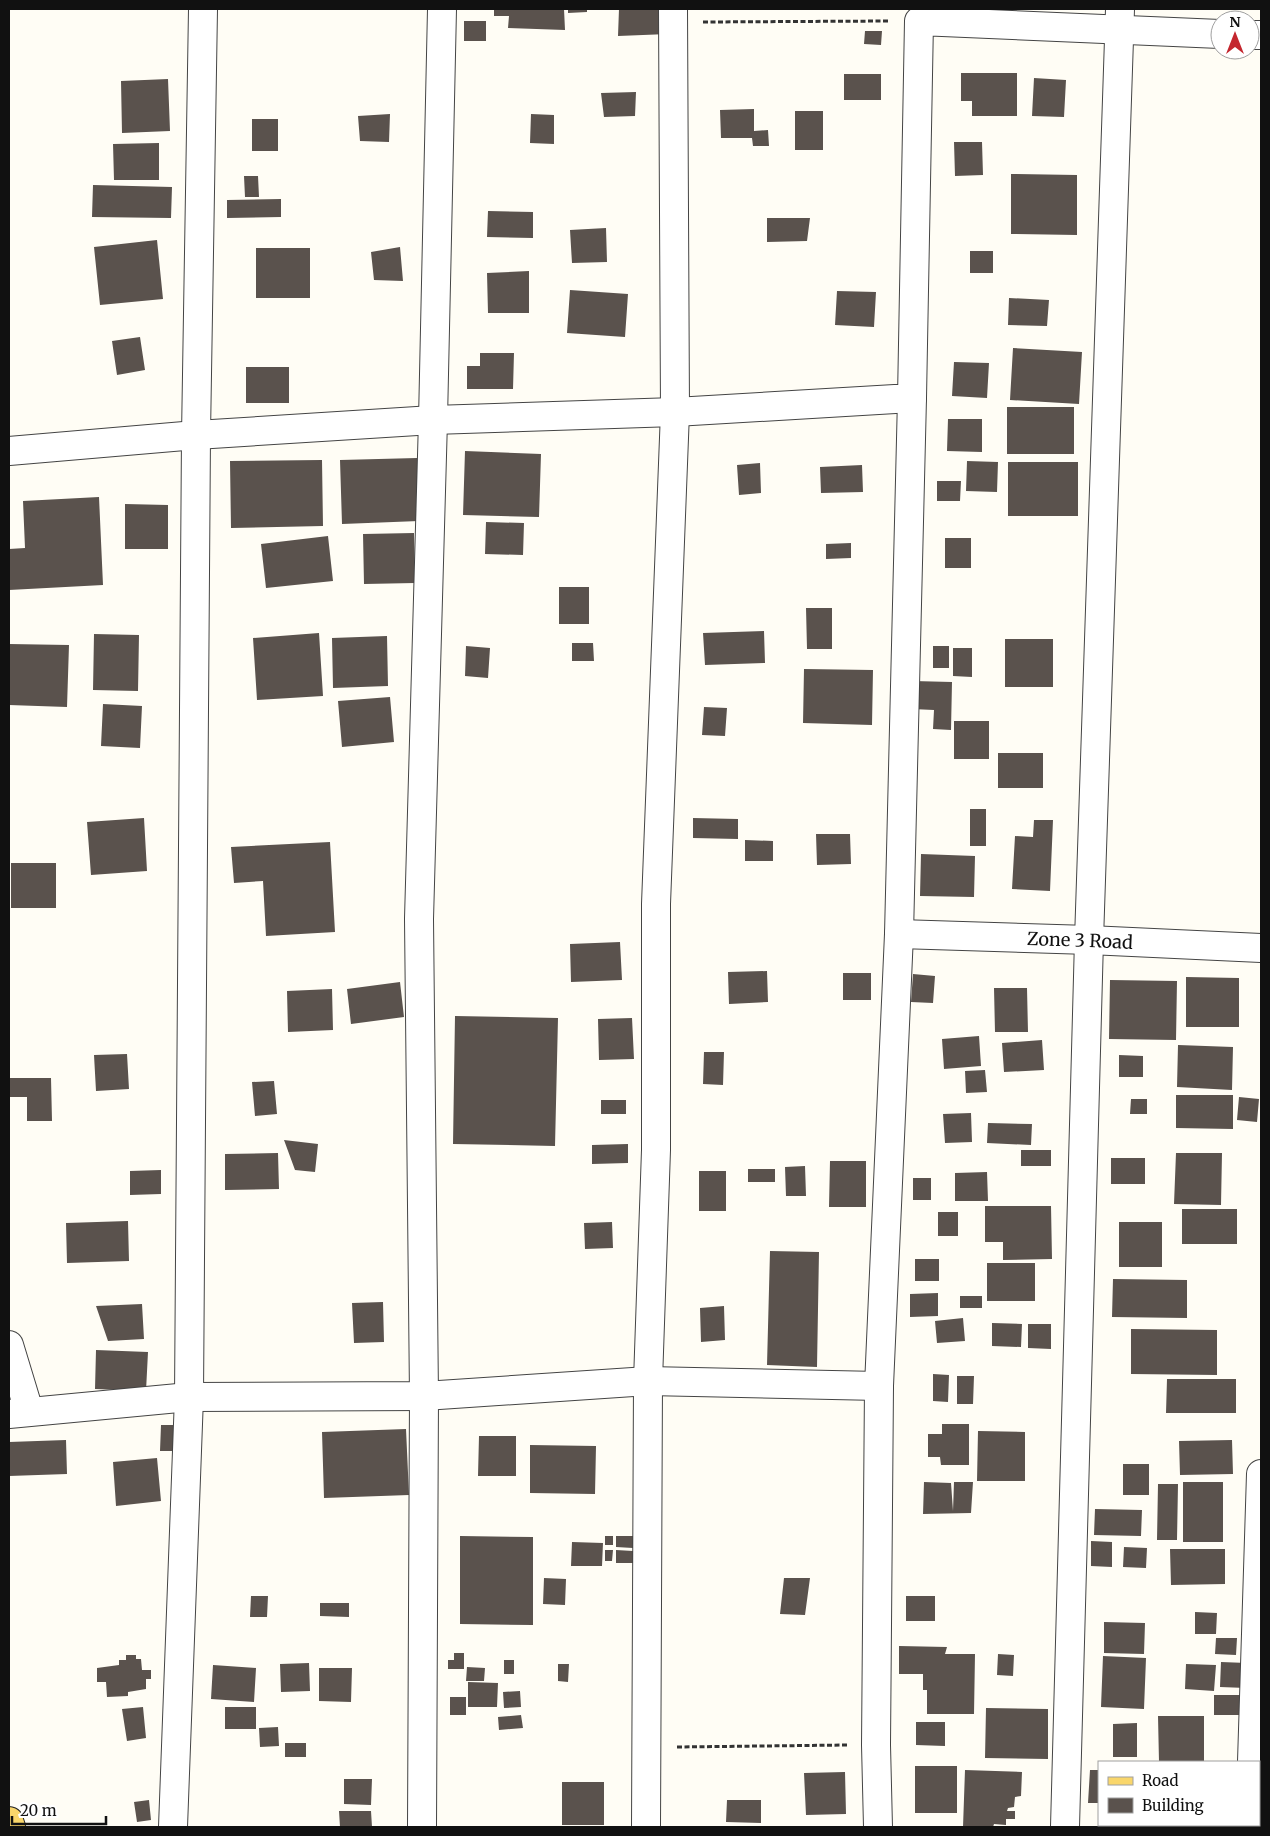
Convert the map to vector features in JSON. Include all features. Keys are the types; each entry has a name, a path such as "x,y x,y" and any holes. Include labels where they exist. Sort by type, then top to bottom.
{"main road":[{"path":"9,1821 11,1827"}],"street":[{"path":"173,1827 189,1397 196,435 203,9"},
{"path":"422,1827 424,1396 419,919 434,420 442,9"},
{"path":"878,1827 876,1745 879,1386 899,934 919,15 1120,20 1210,33"},
{"path":"646,1827 648,1380 656,1150 656,904 675,412 673,16"},
{"path":"1065,1827 1089,940 1120,20"},
{"path":"9,451 196,435 434,420 675,412 912,398"},
{"name":"Zone 3 Road","path":"899,934 1261,948"},
{"path":"9,1345 19,1412 189,1397 424,1396 648,1380 879,1386"},
{"path":"1252,1761 1261,1474"}],"path":[{"path":"673,16 919,15"},
{"path":"646,1748 876,1745"}],"building":[{"path":"494,9 564,9 565,30 508,28 509,16 494,16"},
{"path":"568,9 587,9 587,12 568,13"},
{"path":"619,9 665,9 668,34 618,36"},
{"path":"464,21 486,21 486,41 464,41"},
{"path":"865,31 882,31 881,45 864,44"},
{"path":"961,73 1017,73 1017,116 972,116 972,101 961,101"},
{"path":"844,74 881,74 881,100 844,100"},
{"path":"1034,78 1066,80 1064,117 1032,116"},
{"path":"168,79 170,131 122,133 121,81"},
{"path":"636,92 635,116 604,117 601,93"},
{"path":"754,109 754,131 768,130 769,146 753,146 752,138 721,138 720,110"},
{"path":"795,111 823,111 823,150 795,150"},
{"path":"390,114 389,142 360,141 358,116"},
{"path":"531,114 554,115 554,144 530,143"},
{"path":"252,119 278,119 278,151 252,151"},
{"path":"954,142 982,142 983,175 955,176"},
{"path":"159,143 159,180 114,180 113,144"},
{"path":"1011,174 1077,175 1077,235 1011,234"},
{"path":"244,176 258,176 259,197 245,197"},
{"path":"93,185 172,187 171,218 92,217"},
{"path":"281,199 281,217 227,218 227,200"},
{"path":"488,211 533,212 533,238 487,237"},
{"path":"767,218 810,218 807,241 767,242"},
{"path":"606,228 607,262 572,263 570,230"},
{"path":"157,240 163,299 100,305 94,247"},
{"path":"400,247 403,281 374,280 371,252"},
{"path":"256,248 310,248 310,298 256,298"},
{"path":"970,251 993,251 993,273 970,273"},
{"path":"529,271 529,313 488,313 487,273"},
{"path":"570,290 628,294 625,337 567,333"},
{"path":"837,291 876,292 874,327 835,325"},
{"path":"1009,298 1049,300 1047,326 1008,325"},
{"path":"140,337 145,370 117,375 112,341"},
{"path":"1013,348 1082,352 1079,404 1010,400"},
{"path":"480,353 514,353 513,389 467,389 467,366 480,366"},
{"path":"954,362 989,363 987,398 952,396"},
{"path":"246,367 289,367 289,403 246,403"},
{"path":"1007,407 1074,407 1074,454 1007,454"},
{"path":"948,419 982,419 982,452 947,451"},
{"path":"465,451 541,454 539,517 463,515"},
{"path":"417,458 419,521 342,524 340,460"},
{"path":"322,460 323,526 231,528 230,461"},
{"path":"967,461 998,462 997,492 966,491"},
{"path":"1008,462 1078,462 1078,516 1008,516"},
{"path":"760,463 761,493 739,495 737,465"},
{"path":"862,465 863,492 821,493 820,467"},
{"path":"937,481 961,481 960,501 937,501"},
{"path":"99,497 103,585 9,590 9,549 25,548 23,501"},
{"path":"125,504 168,505 168,549 125,549"},
{"path":"486,522 524,523 523,555 485,554"},
{"path":"414,533 415,583 364,584 363,534"},
{"path":"328,536 333,581 266,588 261,544"},
{"path":"945,538 971,538 971,568 945,568"},
{"path":"851,543 851,558 826,559 826,544"},
{"path":"559,587 589,587 589,624 559,624"},
{"path":"806,608 832,608 832,649 807,649"},
{"path":"764,631 765,663 705,665 703,633"},
{"path":"319,633 323,696 257,700 253,638"},
{"path":"94,634 139,635 138,691 93,690"},
{"path":"387,636 388,686 333,688 332,638"},
{"path":"1005,639 1053,639 1053,687 1005,687"},
{"path":"572,643 593,643 594,661 572,661"},
{"path":"9,644 69,645 67,707 9,705"},
{"path":"466,646 490,648 488,678 465,676"},
{"path":"933,646 949,646 949,668 933,668"},
{"path":"953,648 972,648 972,677 953,676"},
{"path":"804,669 873,670 872,725 803,723"},
{"path":"913,681 952,682 951,730 933,729 934,710 912,709"},
{"path":"390,697 394,742 342,747 338,701"},
{"path":"103,704 142,706 140,748 101,746"},
{"path":"704,707 727,708 725,736 702,735"},
{"path":"954,721 989,721 989,759 954,759"},
{"path":"998,753 1043,753 1043,788 998,788"},
{"path":"970,809 986,809 986,846 970,846"},
{"path":"144,818 147,871 91,875 87,822"},
{"path":"693,818 738,819 738,839 693,838"},
{"path":"1034,820 1053,820 1050,891 1012,889 1015,836 1033,837"},
{"path":"816,834 850,834 851,864 817,865"},
{"path":"745,840 773,841 773,861 745,861"},
{"path":"330,842 335,932 266,936 263,881 234,883 231,847"},
{"path":"921,854 975,856 974,897 920,896"},
{"path":"11,863 56,863 56,908 11,908"},
{"path":"620,942 622,980 571,982 570,944"},
{"path":"767,971 768,1002 729,1004 728,972"},
{"path":"843,973 871,973 871,1000 843,1000"},
{"path":"913,974 935,976 933,1003 911,1002"},
{"path":"1186,977 1239,978 1239,1027 1186,1027"},
{"path":"1110,980 1177,981 1176,1040 1109,1039"},
{"path":"400,982 404,1017 351,1024 347,989"},
{"path":"994,988 1027,988 1028,1032 995,1032"},
{"path":"332,989 333,1030 288,1032 287,991"},
{"path":"455,1016 558,1018 555,1146 453,1144"},
{"path":"632,1018 634,1059 599,1060 598,1019"},
{"path":"979,1036 981,1066 944,1069 942,1039"},
{"path":"1042,1040 1044,1070 1004,1072 1002,1043"},
{"path":"1178,1045 1233,1047 1232,1090 1177,1087"},
{"path":"704,1052 724,1052 723,1085 703,1084"},
{"path":"127,1054 129,1089 96,1091 94,1055"},
{"path":"1119,1055 1143,1056 1143,1077 1119,1077"},
{"path":"985,1070 987,1092 966,1093 965,1071"},
{"path":"9,1078 51,1078 52,1121 27,1121 27,1097 9,1097"},
{"path":"274,1081 277,1114 255,1116 252,1082"},
{"path":"1176,1095 1233,1095 1233,1129 1176,1128"},
{"path":"1239,1097 1259,1099 1257,1122 1237,1120"},
{"path":"1131,1099 1147,1099 1147,1114 1130,1114"},
{"path":"601,1100 626,1100 626,1114 601,1114"},
{"path":"971,1113 972,1142 945,1143 943,1114"},
{"path":"988,1123 1032,1124 1031,1145 987,1143"},
{"path":"284,1140 318,1144 315,1172 295,1170"},
{"path":"628,1144 628,1163 592,1164 592,1145"},
{"path":"1021,1150 1051,1150 1051,1166 1021,1166"},
{"path":"278,1153 279,1189 225,1190 225,1154"},
{"path":"1176,1153 1222,1153 1221,1205 1174,1204"},
{"path":"1111,1158 1145,1158 1145,1184 1111,1184"},
{"path":"830,1161 866,1161 866,1207 829,1207"},
{"path":"805,1166 806,1196 786,1196 785,1167"},
{"path":"748,1169 775,1169 775,1182 748,1182"},
{"path":"161,1170 161,1194 130,1195 130,1171"},
{"path":"699,1171 726,1171 726,1211 699,1211"},
{"path":"987,1172 988,1201 955,1201 955,1173"},
{"path":"913,1178 931,1178 931,1200 913,1200"},
{"path":"985,1206 1051,1206 1052,1259 1003,1260 1003,1242 985,1242"},
{"path":"1182,1209 1237,1209 1237,1244 1182,1244"},
{"path":"938,1212 958,1212 958,1236 938,1236"},
{"path":"128,1221 129,1261 67,1263 66,1223"},
{"path":"612,1222 613,1248 585,1249 584,1223"},
{"path":"1119,1222 1162,1222 1162,1267 1119,1267"},
{"path":"770,1251 819,1252 817,1367 767,1365"},
{"path":"915,1259 939,1259 939,1281 915,1281"},
{"path":"987,1263 1035,1263 1035,1301 987,1301"},
{"path":"1113,1279 1187,1280 1187,1318 1112,1317"},
{"path":"938,1293 938,1316 910,1317 910,1294"},
{"path":"960,1296 982,1296 982,1308 960,1308"},
{"path":"383,1302 384,1342 354,1343 352,1303"},
{"path":"142,1304 144,1339 108,1341 96,1306"},
{"path":"724,1306 725,1340 701,1342 700,1308"},
{"path":"963,1318 965,1341 937,1343 935,1321"},
{"path":"992,1323 1022,1324 1021,1347 992,1346"},
{"path":"1028,1324 1051,1324 1051,1349 1028,1348"},
{"path":"1131,1329 1217,1330 1217,1375 1131,1374"},
{"path":"96,1350 148,1352 146,1391 95,1389"},
{"path":"933,1374 949,1375 948,1402 933,1401"},
{"path":"957,1376 974,1376 973,1404 957,1404"},
{"path":"1167,1379 1236,1379 1236,1413 1166,1413"},
{"path":"942,1424 969,1424 969,1465 941,1465 940,1457 928,1457 928,1434 942,1434"},
{"path":"161,1425 183,1425 183,1451 160,1451"},
{"path":"406,1429 409,1495 324,1498 322,1432"},
{"path":"978,1431 1025,1432 1025,1481 977,1481"},
{"path":"479,1436 516,1436 516,1476 478,1476"},
{"path":"66,1440 67,1474 9,1476 9,1442"},
{"path":"1232,1440 1233,1474 1180,1475 1179,1441"},
{"path":"530,1445 596,1446 595,1494 530,1493"},
{"path":"157,1458 161,1501 116,1506 113,1462"},
{"path":"1123,1464 1149,1464 1149,1495 1123,1495"},
{"path":"924,1482 951,1483 953,1511 954,1482 973,1482 971,1513 923,1514"},
{"path":"1183,1482 1223,1482 1223,1542 1183,1542"},
{"path":"1158,1484 1178,1484 1177,1540 1157,1540"},
{"path":"1095,1509 1142,1510 1141,1536 1094,1535"},
{"path":"460,1536 533,1537 533,1625 460,1624"},
{"path":"605,1536 613,1536 613,1545 605,1545"},
{"path":"616,1536 633,1536 633,1548 616,1547"},
{"path":"1091,1541 1112,1542 1112,1567 1091,1566"},
{"path":"572,1542 603,1543 602,1566 571,1566"},
{"path":"1124,1547 1147,1548 1146,1568 1123,1567"},
{"path":"1170,1549 1225,1549 1225,1584 1171,1585"},
{"path":"605,1550 613,1550 612,1561 605,1561"},
{"path":"616,1550 633,1551 633,1563 616,1563"},
{"path":"544,1578 566,1579 565,1605 543,1604"},
{"path":"784,1578 810,1578 805,1615 780,1614"},
{"path":"251,1596 268,1596 267,1617 250,1617"},
{"path":"906,1596 935,1596 935,1621 906,1621"},
{"path":"320,1603 349,1603 349,1617 320,1616"},
{"path":"1195,1612 1217,1613 1216,1634 1195,1634"},
{"path":"1104,1622 1145,1623 1144,1654 1104,1653"},
{"path":"1216,1638 1237,1638 1236,1655 1215,1654"},
{"path":"899,1646 947,1647 945,1654 975,1654 974,1714 927,1714 927,1690 923,1690 923,1674 899,1674"},
{"path":"454,1653 464,1653 464,1669 448,1669 448,1660 454,1660"},
{"path":"998,1654 1014,1655 1013,1676 997,1675"},
{"path":"126,1655 136,1655 136,1659 141,1659 142,1670 151,1670 151,1679 146,1679 146,1689 128,1692 128,1696 107,1697 106,1682 97,1682 97,1668 119,1665 119,1660 126,1660"},
{"path":"1103,1656 1146,1658 1144,1709 1101,1707"},
{"path":"504,1660 514,1660 514,1674 504,1674"},
{"path":"1221,1662 1247,1663 1246,1688 1220,1687"},
{"path":"309,1663 310,1691 281,1692 280,1664"},
{"path":"558,1664 569,1664 568,1682 558,1681"},
{"path":"1186,1664 1216,1665 1214,1691 1185,1689"},
{"path":"213,1665 256,1668 254,1702 211,1699"},
{"path":"467,1667 485,1668 484,1681 466,1681"},
{"path":"319,1668 352,1668 351,1702 319,1701"},
{"path":"468,1682 498,1683 497,1707 468,1707"},
{"path":"520,1691 521,1707 504,1708 503,1692"},
{"path":"1214,1695 1241,1695 1241,1715 1214,1715"},
{"path":"450,1697 466,1697 466,1715 450,1715"},
{"path":"143,1707 146,1738 127,1741 122,1709"},
{"path":"225,1707 256,1707 256,1729 225,1729"},
{"path":"986,1708 1048,1709 1048,1759 985,1758"},
{"path":"521,1715 523,1728 499,1730 498,1717"},
{"path":"1158,1716 1204,1716 1204,1761 1159,1761"},
{"path":"916,1722 945,1722 945,1746 916,1745"},
{"path":"1137,1723 1137,1757 1113,1757 1113,1724"},
{"path":"278,1727 279,1746 260,1747 259,1728"},
{"path":"285,1743 306,1743 306,1757 285,1757"},
{"path":"915,1766 957,1766 957,1813 915,1813"},
{"path":"965,1770 1022,1772 1021,1796 1015,1797 1014,1807 1008,1808 1007,1811 1015,1811 1015,1819 1006,1819 1006,1825 994,1824 993,1827 963,1827"},
{"path":"1090,1770 1098,1770 1098,1803 1088,1803"},
{"path":"845,1772 846,1814 806,1815 804,1773"},
{"path":"344,1779 372,1779 371,1805 344,1804"},
{"path":"562,1782 604,1782 604,1825 562,1825"},
{"path":"149,1800 151,1820 137,1822 134,1802"},
{"path":"727,1800 761,1800 761,1823 726,1822"},
{"path":"339,1811 371,1811 372,1827 340,1827"},
{"path":"1114,1826 1143,1826 1143,1827"},
{"path":"1166,1826 1197,1826 1197,1827"}]}
